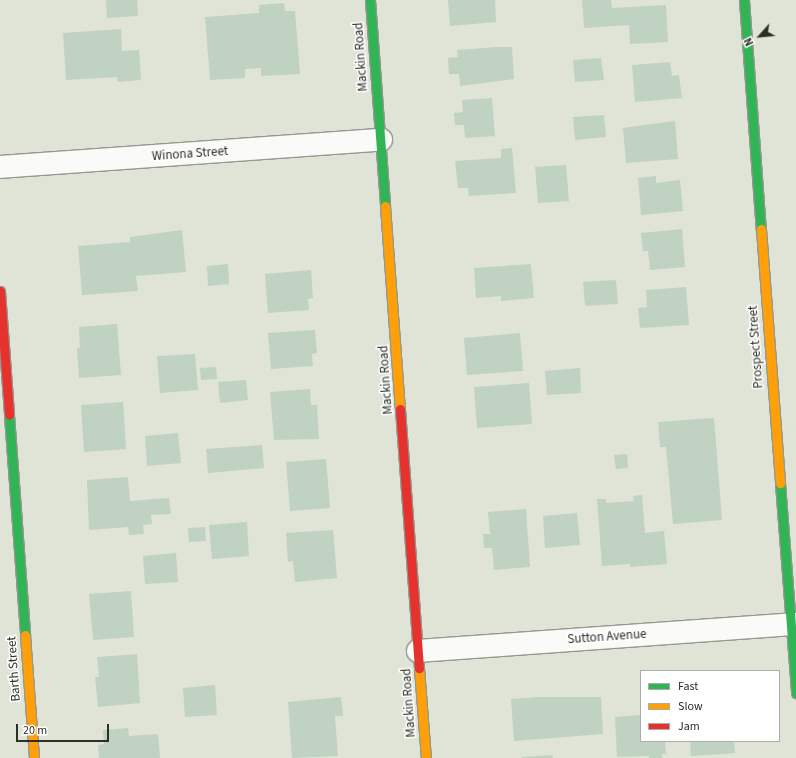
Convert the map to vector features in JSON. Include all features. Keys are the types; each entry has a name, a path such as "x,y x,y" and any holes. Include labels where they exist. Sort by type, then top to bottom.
{"street":[{"name":"Mackin Road","path":"370,0 426,758"},
{"name":"Prospect Street","path":"744,0 793,624 796,692"},
{"name":"Winona Street","path":"0,167 381,140"},
{"name":"Barth Street","path":"0,291 34,758"},
{"name":"Sutton Avenue","path":"418,651 793,624"}],"building":[{"path":"106,0 137,0 138,16 107,18"},
{"path":"448,0 495,0 496,22 450,26"},
{"path":"582,0 611,0 612,8 666,5 668,42 630,44 629,25 584,28"},
{"path":"284,3 285,11 295,11 300,74 261,76 261,68 245,69 245,78 210,80 205,17 259,13 259,5"},
{"path":"121,29 122,51 139,50 141,80 118,82 117,77 66,80 63,33"},
{"path":"512,47 514,79 460,86 459,74 449,74 448,58 458,57 457,50"},
{"path":"601,58 604,80 575,82 573,60"},
{"path":"670,62 672,76 679,75 682,98 635,102 632,65"},
{"path":"492,98 495,136 465,138 464,125 455,125 454,113 463,112 462,100"},
{"path":"604,115 606,137 575,140 573,117"},
{"path":"675,121 678,159 626,163 623,128"},
{"path":"512,148 516,193 469,196 468,188 458,188 455,161 501,158 501,149"},
{"path":"566,165 569,201 538,203 535,167"},
{"path":"656,176 656,183 680,180 683,211 641,215 638,178"},
{"path":"682,229 685,267 650,270 648,251 643,251 641,233"},
{"path":"182,230 186,272 136,276 138,291 82,295 78,246 130,242 130,237"},
{"path":"228,264 229,284 208,286 207,266"},
{"path":"531,264 534,298 501,301 501,296 476,298 474,268"},
{"path":"311,270 313,298 308,299 309,310 268,313 265,274"},
{"path":"616,280 618,304 585,306 583,282"},
{"path":"686,287 689,325 640,328 638,308 647,307 646,290"},
{"path":"117,324 121,375 79,378 77,348 80,348 79,327"},
{"path":"315,330 317,353 312,354 313,366 271,369 268,333"},
{"path":"520,333 523,371 467,375 464,338"},
{"path":"195,354 198,390 160,393 157,356"},
{"path":"216,367 217,379 201,380 200,368"},
{"path":"580,368 581,393 547,395 545,371"},
{"path":"246,380 248,400 220,403 218,382"},
{"path":"529,383 532,424 477,428 474,387"},
{"path":"310,389 311,405 317,405 319,439 274,440 270,392"},
{"path":"123,402 126,449 84,452 81,405"},
{"path":"714,418 722,520 673,524 666,447 660,447 658,422"},
{"path":"178,433 181,463 147,466 145,436"},
{"path":"262,445 264,468 208,473 206,449"},
{"path":"627,454 628,468 616,469 614,455"},
{"path":"326,459 330,508 290,511 286,462"},
{"path":"128,477 130,501 169,498 171,514 151,515 152,524 143,525 144,534 129,535 128,527 89,530 87,480"},
{"path":"642,495 645,533 664,531 667,564 630,567 630,564 602,566 597,499 606,499 606,503 634,501 633,496"},
{"path":"526,509 530,567 494,570 492,548 484,548 483,534 490,534 488,512"},
{"path":"577,513 580,545 545,548 543,516"},
{"path":"247,522 249,556 212,559 209,525"},
{"path":"205,527 206,541 189,542 188,528"},
{"path":"333,530 337,578 295,582 293,561 288,562 286,533"},
{"path":"176,553 178,582 145,584 143,556"},
{"path":"131,591 134,637 93,640 89,594"},
{"path":"137,654 140,703 98,707 95,677 99,677 97,657"},
{"path":"215,685 217,715 185,717 183,688"},
{"path":"341,697 343,716 335,716 338,756 292,758 288,702"},
{"path":"539,697 601,697 603,734 514,741 511,699"},
{"path":"640,715 640,742 665,742 666,754 662,754 662,758 649,758 649,756 617,757 615,717"},
{"path":"128,728 129,736 158,734 160,758 99,758 98,745 104,744 103,730"},
{"path":"690,742 734,742 735,753 691,756"},
{"path":"552,755 553,758 522,758 522,757"}],"traffic: fast":[{"path":"370,0 385,206"},
{"path":"744,0 761,229"},
{"path":"9,415 25,635"},
{"path":"780,483 796,693"}],"traffic: slow":[{"path":"385,206 400,409"},
{"path":"761,229 780,483"},
{"path":"25,635 34,758"},
{"path":"419,668 426,758"}],"traffic: jam":[{"path":"0,291 9,415"},
{"path":"400,409 419,668"}]}
